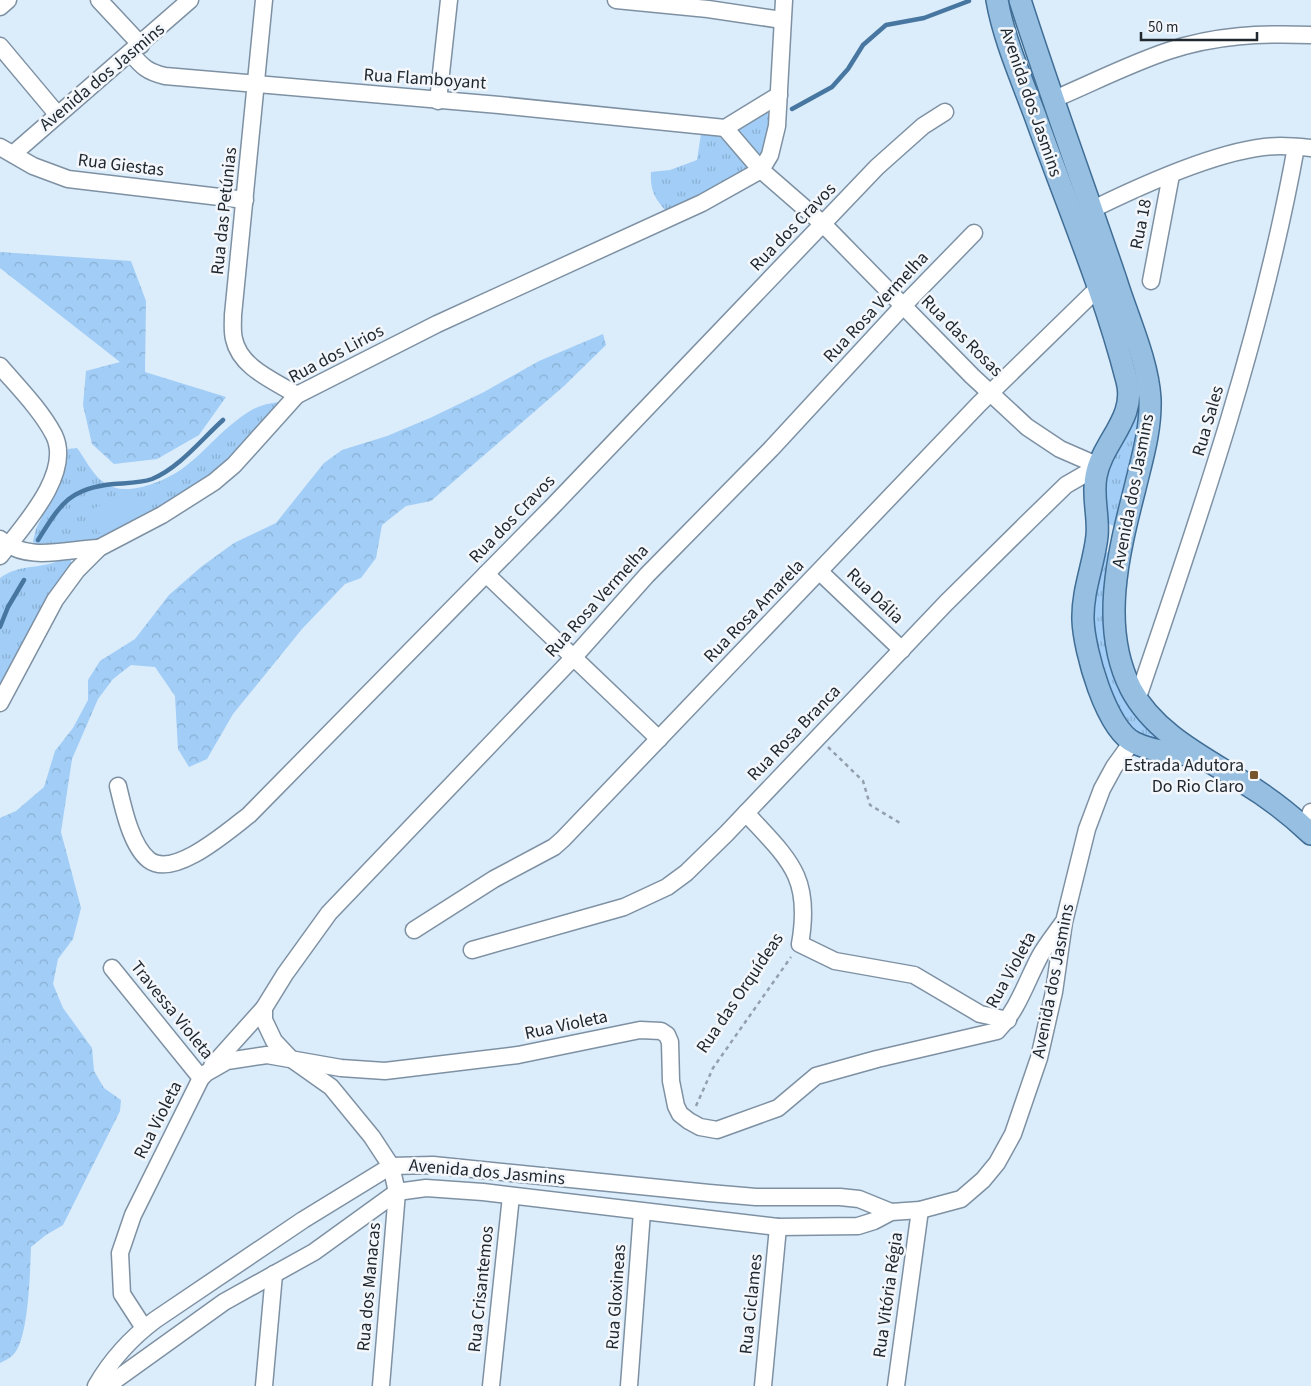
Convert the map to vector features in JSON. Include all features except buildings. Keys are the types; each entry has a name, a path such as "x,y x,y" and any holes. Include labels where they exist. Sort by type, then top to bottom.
{"main road":[{"name":"Avenida dos Jasmins","path":"997,0 1016,65 1082,214 1144,368 1150,398 1148,432 1116,573 1115,626 1118,656 1124,674 1137,700 1164,728 1198,756"},
{"name":"Avenida dos Jasmins","path":"1020,0 1052,100 1082,214 1098,288 1128,383 1129,396 1123,420 1099,466 1095,490 1098,533 1084,605 1083,620 1087,652 1096,684 1110,714 1132,742"},
{"path":"1098,533 1122,542"},
{"path":"1132,742 1153,749 1198,756 1309,825"}],"street":[{"path":"0,7 8,0"},
{"name":"Rua Flamboyant","path":"99,0 136,49 143,68 150,73 725,128"},
{"name":"Avenida dos Jasmins","path":"6,150 57,114 136,49 190,0"},
{"name":"Rua das Petúnias","path":"264,0 233,315 234,338 239,352 251,366 298,395"},
{"path":"438,101 449,0"},
{"path":"616,0 708,9 782,20"},
{"path":"779,95 725,128 761,170 770,156 775,137 779,95 784,0"},
{"path":"1052,100 1168,51 1247,35 1311,35"},
{"path":"0,46 57,114"},
{"name":"Rua dos Cravos","path":"118,786 126,818 138,846 147,859 157,865 168,866 205,847 248,815 486,574 907,139 945,112"},
{"path":"1082,214 1171,175 1251,150 1279,146 1304,147"},
{"name":"Rua Sales","path":"1137,700 1222,449 1259,314 1287,201 1304,147"},
{"name":"Rua Giestas","path":"6,150 50,174 68,179 245,200"},
{"name":"Rua das Rosas","path":"761,170 823,224 990,393 1027,427 1060,448 1099,466"},
{"name":"Rua dos Lirios","path":"0,703 55,600 77,570 99,548 162,516 214,482 234,465 298,395 437,324 702,203 761,170"},
{"name":"Rua 18","path":"1151,281 1171,175"},
{"name":"Rua Rosa Vermelha","path":"204,1076 264,1008 285,974 329,913 574,657 647,575 771,449 903,306 974,233"},
{"name":"Rua Rosa Amarela","path":"414,930 494,879 554,847 659,740 990,393 1098,288"},
{"path":"0,366 55,437 58,454 49,491 2,547 18,551 49,554 99,548"},
{"name":"Rua Rosa Branca","path":"472,950 583,920 645,898 686,873 902,650 1066,485 1099,466"},
{"name":"Rua Dália","path":"820,572 902,650"},
{"path":"486,574 659,740"},
{"name":"Avenida dos Jasmins","path":"107,1386 224,1302 314,1252 398,1192 426,1188 778,1227 858,1226 892,1212 920,1210 961,1199 983,1180 997,1163 1012,1134 1039,1058 1054,992 1064,922 1087,829 1102,789 1114,767 1132,742"},
{"name":"Rua das Orquídeas","path":"746,813 794,868 803,898 800,944"},
{"name":"Rua Violeta","path":"144,1328 122,1294 120,1253 133,1215 204,1076 227,1061 267,1055 341,1068 385,1071 518,1055 652,1029 666,1034 670,1042 673,1097 680,1114 689,1121 709,1130 725,1128 778,1108 816,1076 905,1052 997,1031 1008,1020 1040,956 1064,922"},
{"path":"800,944 835,961 914,975 980,1014 1008,1020"},
{"name":"Travessa Violeta","path":"112,968 204,1076"},
{"path":"264,1008 268,1032 290,1058 331,1087 372,1137 391,1166 398,1192"},
{"name":"Avenida dos Jasmins","path":"96,1386 120,1352 144,1328 303,1220 391,1166 433,1165 756,1197 840,1197 859,1200 892,1212"},
{"name":"Rua dos Manacas","path":"381,1386 398,1192"},
{"name":"Rua Crisantemos","path":"490,1386 511,1196"},
{"name":"Rua Vitória Régia","path":"896,1386 920,1210"},
{"name":"Rua Gloxineas","path":"629,1386 642,1212"},
{"name":"Rua Ciclames","path":"762,1386 778,1227"},
{"path":"264,1386 274,1274"},
{"path":"120,1352 130,1368 130,1386"}],"path":[{"path":"818,738 863,781 870,805 900,823"},
{"name":"Rua das Orquídeas","path":"689,1121 713,1068 800,944"}],"green space":[{"path":"768,110 769,137 761,158 736,131"},
{"path":"701,134 719,136 749,168 744,175 666,211 658,202 654,193 651,183 651,172 670,170 697,160"},
{"path":"0,252 131,261 146,301 145,372 226,397 199,435 157,459 114,464 92,444 83,405 86,371 120,362 0,268"},
{"path":"603,334 606,345 564,386 431,501 406,506 382,525 376,558 361,578 345,584 302,629 233,714 207,759 189,767 178,749 175,696 155,667 131,665 113,679 98,699 72,759 61,832 81,908 73,939 58,959 53,984 63,1008 92,1048 94,1071 104,1088 121,1100 120,1111 63,1225 31,1247 28,1304 22,1335 13,1355 0,1363 0,818 16,811 44,787 55,751 73,728 88,700 88,680 100,661 135,639 169,595 201,567 234,543 276,523 324,463 342,450 387,436 430,418 484,392 539,361"},
{"path":"1134,396 1146,396 1121,522 1114,526 1107,523 1104,507 1106,474 1115,442"},
{"path":"279,402 279,407 211,478 161,511 100,539 36,548 33,541 36,529 58,484 68,449 77,448 98,478 111,487 132,489 142,487 160,481 189,464 223,432 250,411 264,405"},
{"path":"127,493 137,516 98,533 88,511"},
{"path":"1111,551 1105,616 1161,735 1159,742 1139,734 1118,710 1089,635 1098,571 1106,553"},
{"path":"65,557 71,558 71,567 0,691 0,578 16,570 49,564"}],"waterway":[{"path":"792,109 832,87 848,69 863,45 886,25 924,18 969,1"},
{"path":"38,540 60,508 76,494 99,486 148,480 162,474 181,461 223,420"},
{"path":"0,627 8,607 24,580"}],"place":[{"name":"Estrada Adutora Do Rio Claro","path":"1254,775"}]}
